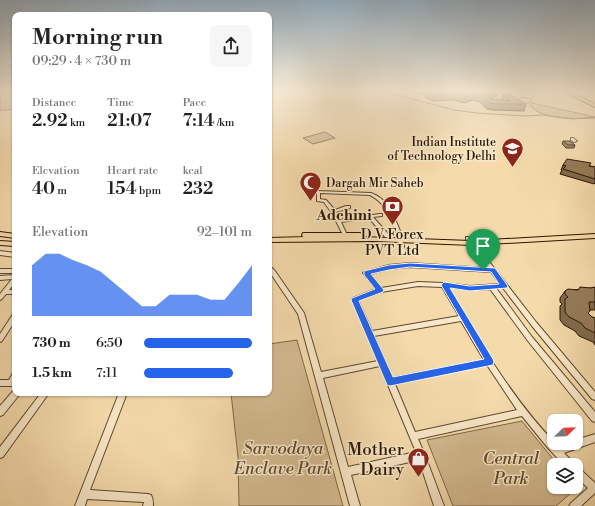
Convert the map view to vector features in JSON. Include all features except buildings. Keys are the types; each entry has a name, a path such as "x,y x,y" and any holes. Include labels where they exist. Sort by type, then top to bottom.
{"main road":[{"path":"469,241 595,232"},
{"path":"0,234 12,236"},
{"path":"272,235 345,235 387,236 400,238"},
{"path":"272,240 400,238 469,241 595,236"},
{"path":"0,243 12,244"}],"street":[{"path":"337,216 325,201 318,200 318,191 367,194 378,198 388,208 400,238 404,253"},
{"path":"333,212 348,207"},
{"path":"345,235 338,221 380,215"},
{"path":"370,216 387,236"},
{"path":"469,241 504,286 595,396"},
{"path":"0,253 12,255"},
{"path":"380,290 366,273 389,267 410,265 493,270"},
{"path":"0,271 12,271"},
{"path":"272,271 301,313 355,506"},
{"path":"0,278 12,278"},
{"path":"2,295 12,282"},
{"path":"439,506 421,454 355,300 380,290 418,284 470,288 504,286"},
{"path":"444,285 490,362 524,412 563,458"},
{"path":"492,287 530,339 595,418"},
{"path":"2,295 12,293"},
{"path":"370,334 463,318"},
{"path":"0,339 12,321"},
{"path":"390,382 490,362"},
{"path":"318,376 382,363"},
{"path":"0,383 12,383"},
{"path":"0,412 13,396"},
{"path":"0,454 43,396"},
{"path":"80,506 122,396"},
{"path":"413,436 524,412"},
{"path":"556,451 595,438"},
{"path":"345,472 421,454"},
{"path":"574,506 595,488 583,477"},
{"path":"84,494 148,498 148,506"}],"green space":[{"path":"548,116 589,116 595,118 560,118"},
{"path":"325,132 335,138 313,144 303,138"},
{"name":"Sarvodaya Enclave Park","path":"297,340 343,506 239,506 238,457 231,396 272,396 272,344"},
{"name":"Central Park","path":"522,421 552,458 547,458 547,494 570,494 556,506 453,506 427,440"}],"waterway":[{"path":"518,116 531,116"},
{"path":"547,116 573,119 595,117"}],"place":[{"name":"Indian Institute of Technology Delhi","path":"512,168"},
{"name":"Dargah Mir Saheb","path":"310,202"},
{"name":"D V Forex PVT Ltd","path":"392,226"},
{"name":"Mother Dairy","path":"419,478"}],"district":[{"name":"Adchini","path":"344,215"}],"route":[{"path":"410,265 483,270 493,270 504,286 470,288 444,285 490,362 390,382 355,300 380,290 366,273 389,267 410,265"}]}
